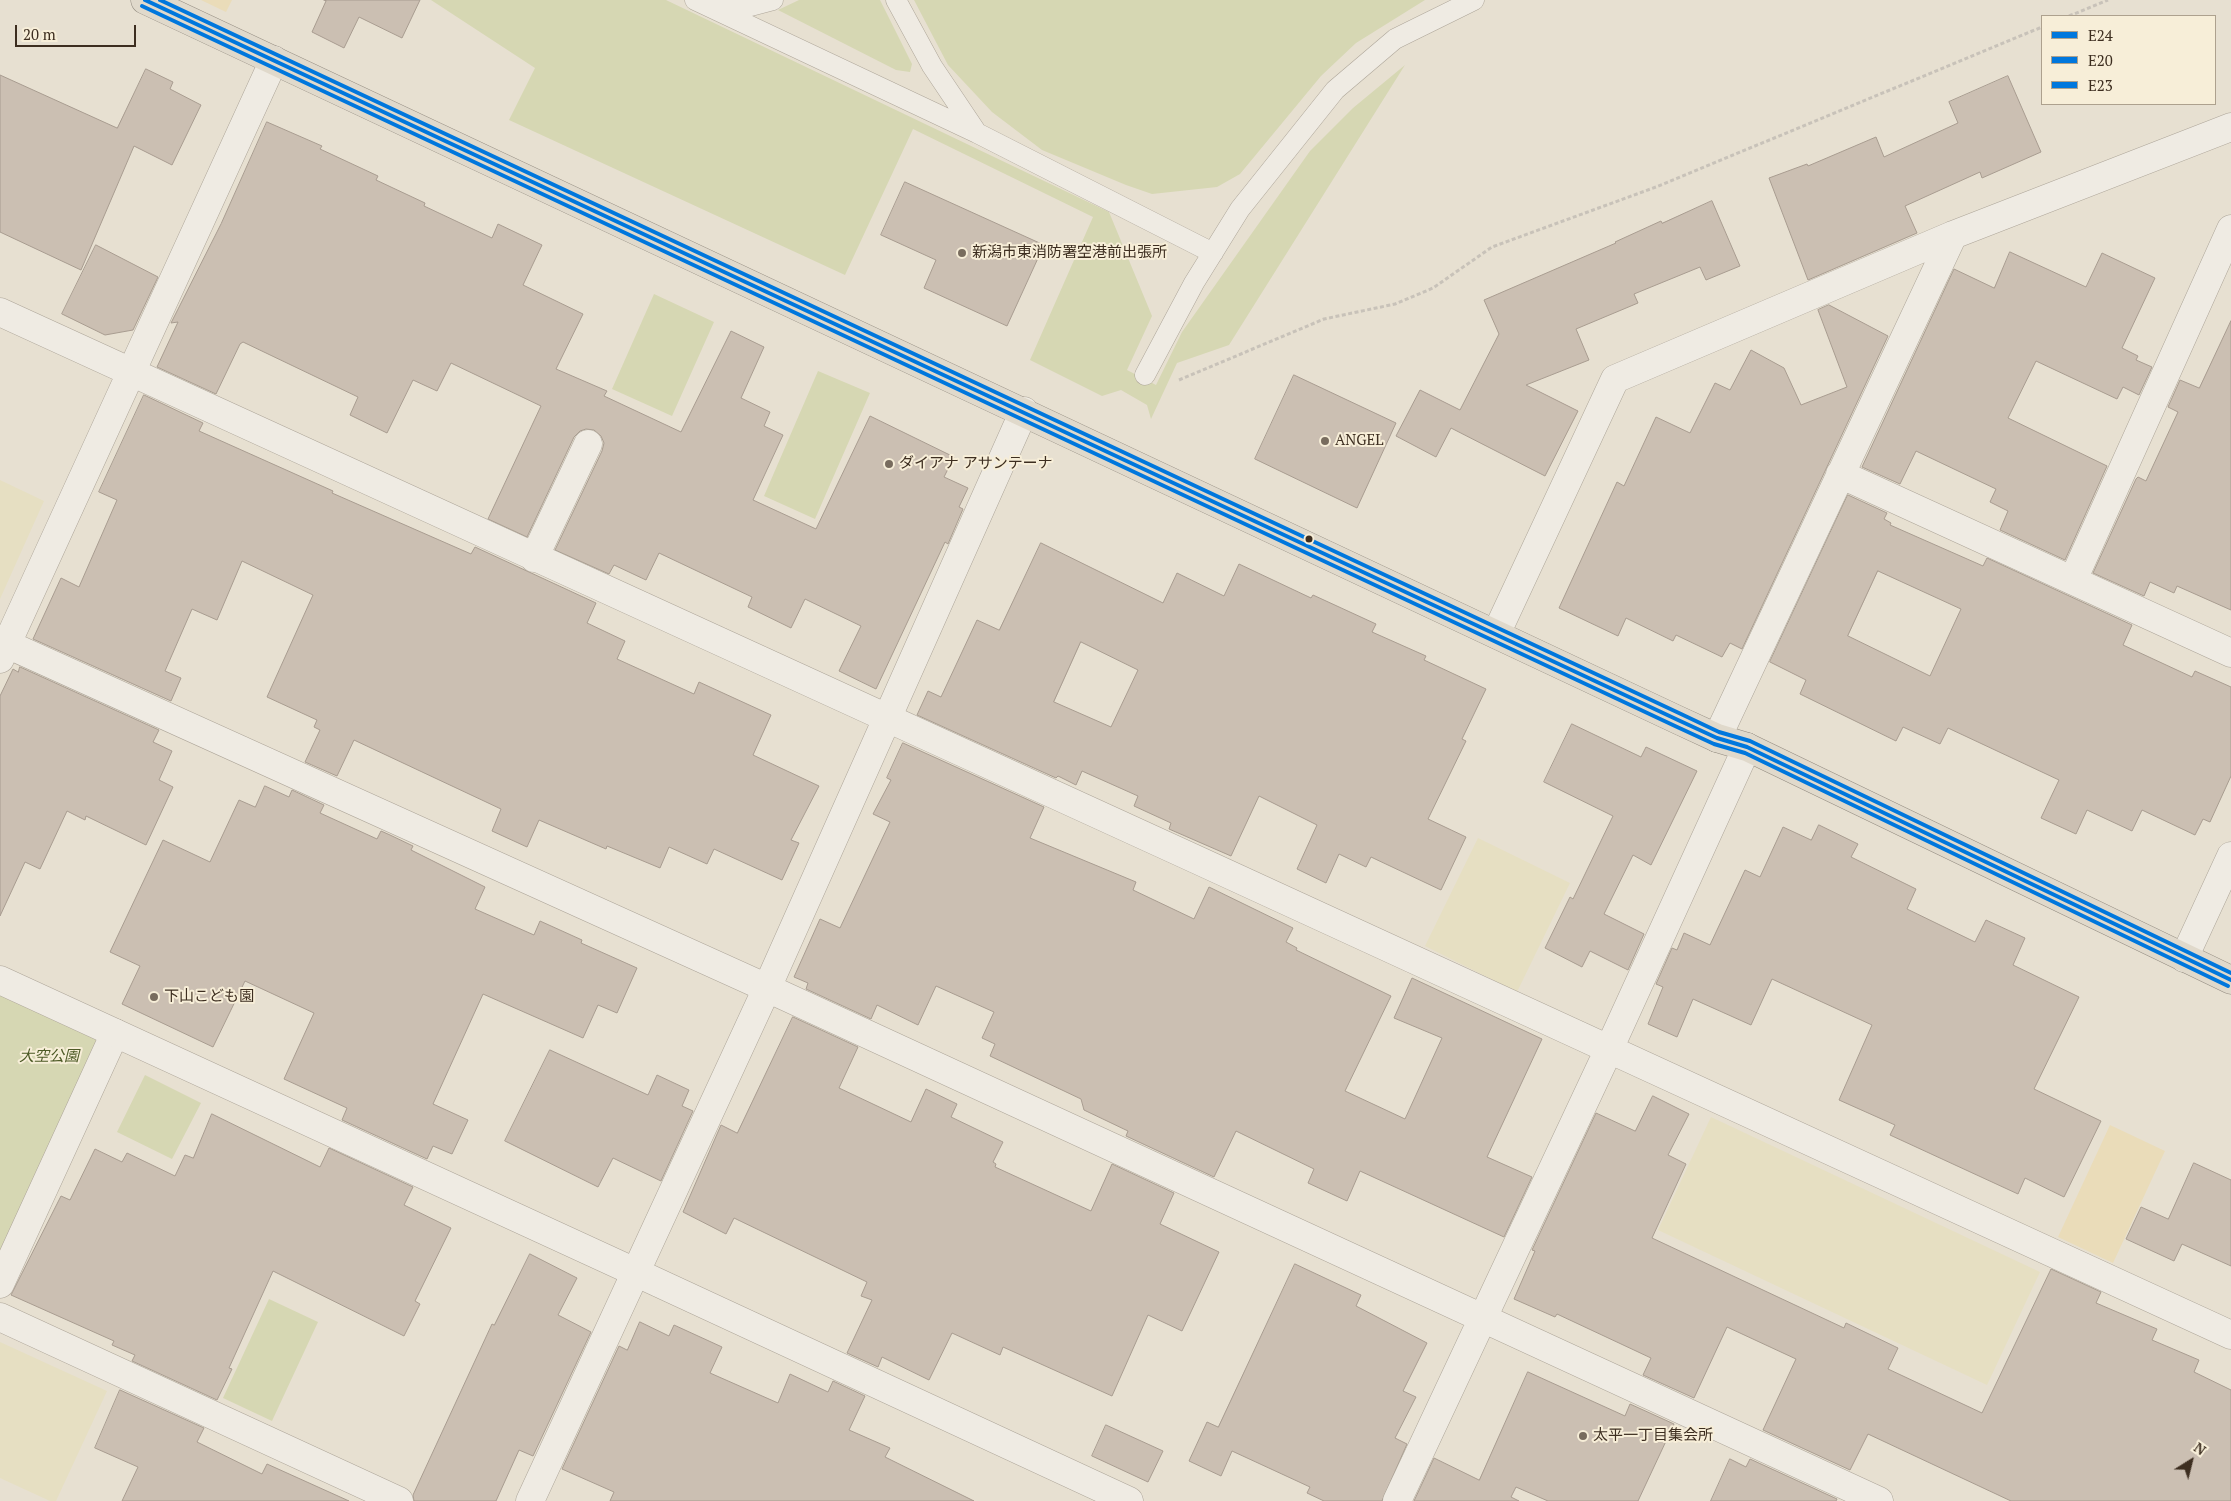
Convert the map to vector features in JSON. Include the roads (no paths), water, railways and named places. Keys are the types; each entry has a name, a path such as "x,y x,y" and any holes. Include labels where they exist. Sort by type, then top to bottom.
{"highway":[{"path":"145,0 1716,738 1747,747 2231,980"}],"street":[{"path":"274,60 2,648 766,988 1879,1501"},
{"path":"1496,634 1615,379 1954,235 2231,127"},
{"path":"2074,580 2231,229"},
{"path":"1716,738 1954,235"},
{"path":"0,312 888,720 1610,1047 2231,1334"},
{"path":"530,1501 888,720 1024,412"},
{"path":"534,558 588,444"},
{"path":"1840,474 2231,653"},
{"path":"1397,1501 1610,1047 1747,747"},
{"path":"2184,958 2231,856"},
{"path":"0,980 1129,1501"},
{"path":"0,1284 115,1033"},
{"path":"0,1317 399,1501"}],"lane":[{"path":"702,3 739,9 773,0"},
{"path":"896,0 932,66 977,133"},
{"path":"1145,375 1213,253 1240,209 1335,90 1395,39 1474,0"},
{"path":"702,3 977,133 1213,253"}],"place":[{"name":"新潟市東消防署空港前出張所","path":"962,253"},
{"name":"ANGEL","path":"1325,441"},
{"name":"ダイアナ アサンテーナ","path":"889,464"},
{"name":"下山こども園","path":"154,997"},
{"name":"太平一丁目集会所","path":"1583,1436"}],"park label":[{"name":"大空公園","path":"49,1057"}]}
